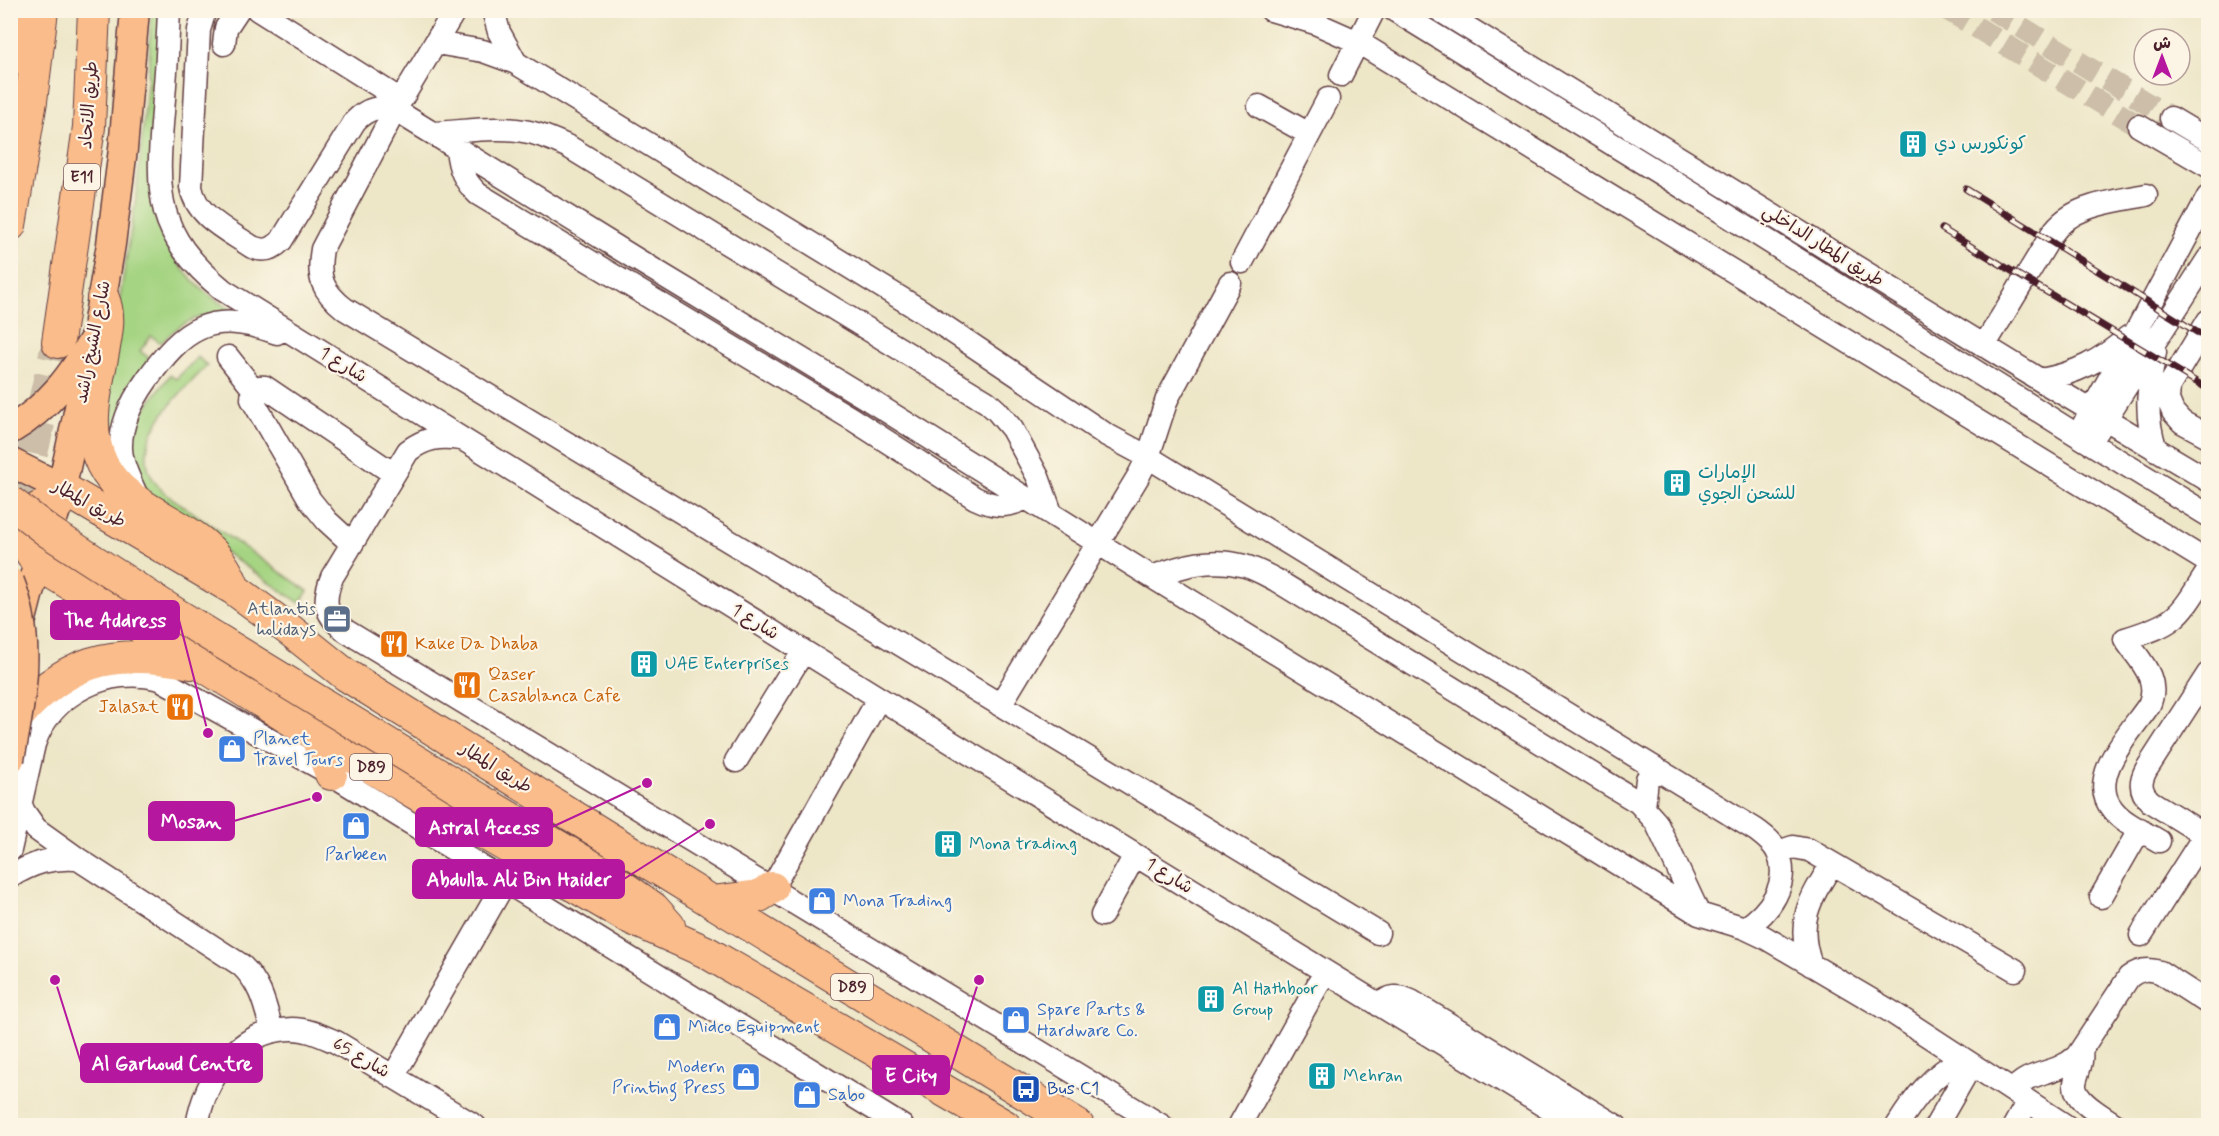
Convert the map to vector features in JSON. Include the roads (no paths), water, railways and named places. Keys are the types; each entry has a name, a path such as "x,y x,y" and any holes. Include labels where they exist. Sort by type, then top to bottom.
{"highway":[{"path":"10,60 16,10"},
{"path":"10,225 32,101 42,10"},
{"name":"طريق الاتحاد","path":"58,342 88,127 94,10"},
{"path":"103,298 108,320 92,420 98,453 113,480 123,491 209,547 225,567 234,589"},
{"path":"10,491 60,496 96,526 262,633 346,675"},
{"path":"38,564 25,542 25,526 33,511 60,496"},
{"name":"طريق المطار","path":"60,496 234,589 346,675 1078,1125"},
{"path":"10,502 49,532 178,616 628,890 652,908 683,941"},
{"name":"D89","path":"38,564 316,735 626,916 730,965 1005,1125"},
{"path":"10,726 24,708 51,684 91,663 130,657 151,657 206,666"},
{"path":"316,735 331,774"},
{"path":"712,902 759,896 772,888"}],"main road":[{"name":"شارع الشيخ راشد","path":"60,496 103,298 123,149 135,10"},
{"path":"14,427 34,415 58,392 78,365 94,337"},
{"name":"طريق المطار","path":"10,462 60,496"},
{"name":"D89","path":"10,549 38,564"},
{"path":"10,665 38,564"},
{"path":"10,582 21,622 24,687 10,759"}],"street":[{"name":"شارع 1","path":"169,10 159,164 160,193 168,222 182,248 200,271 223,290 879,699 1577,1125"},
{"path":"206,10 199,30 191,187 193,198 199,209 208,216 260,250 276,247 355,121 363,113 373,108 398,105"},
{"path":"224,44 226,28 238,10"},
{"path":"258,10 398,105 432,133 457,149 1098,542 1152,578 1699,914 1745,928 1890,1011 2029,1107 2066,1125"},
{"path":"455,10 398,105 322,249 318,266 322,283 331,298 1378,933"},
{"path":"493,10 499,32 516,63"},
{"path":"1271,10 1315,23 1358,42 2208,562"},
{"path":"1341,75 1374,10"},
{"path":"1394,10 1679,184 2208,515"},
{"name":"طريق المطار الداخلي","path":"1438,10 2098,416 2208,480"},
{"path":"436,43 483,51 516,63 920,310 1105,434 1148,457 1756,830 1769,840 1778,852 1781,864 1780,879 1770,907 1759,919 1745,928"},
{"path":"1242,262 1328,99"},
{"path":"1259,106 1309,134"},
{"path":"2171,118 2208,140"},
{"path":"2139,126 2208,166"},
{"path":"432,133 507,130 528,132 549,138 579,153 887,340 987,402 1002,415 1038,477 1051,513"},
{"path":"1984,346 2058,225 2080,210 2146,195"},
{"path":"2084,439 2098,416 2138,328 2208,197"},
{"path":"2098,416 2158,340 2208,259"},
{"path":"1000,705 1139,475 1148,457 1167,399 1230,283"},
{"path":"2208,321 2169,386 2168,400 2173,412 2182,422 2208,436"},
{"path":"139,502 123,463 121,448 124,423 141,387 178,340 196,329 216,323 237,322 258,326 311,345"},
{"path":"2040,380 2075,373 2093,364 2108,355 2138,328"},
{"path":"2156,450 2148,421 2147,403 2158,340"},
{"path":"228,357 254,390"},
{"path":"352,544 327,521 310,500 252,399 254,390 257,387 265,387 394,474"},
{"path":"462,440 431,438 418,443 408,451 332,578 326,592 327,607 334,622 1162,1125"},
{"path":"1152,578 1181,566 1214,561 1246,566 1276,580 1644,807 1661,832 1699,914"},
{"path":"2165,845 2112,810 2103,786 2110,762 2154,696 2153,683 2149,674 2125,639 2165,626 2178,616 2208,571"},
{"path":"736,761 803,652"},
{"path":"10,850 39,731 55,708 78,690 97,681 132,674 146,675 173,685 331,774 902,1125"},
{"path":"2207,832 2151,802 2144,796 2141,787 2146,770 2208,674"},
{"path":"772,888 879,699"},
{"path":"1644,807 1647,779 1654,773 1663,772"},
{"path":"20,803 36,829 241,965 258,985 272,1031"},
{"path":"2101,897 2165,845 2207,832"},
{"path":"2141,935 2165,845"},
{"path":"1778,852 1793,847 1801,848 2015,970"},
{"path":"1102,915 1135,855"},
{"path":"10,877 22,869 55,858 78,859"},
{"path":"1811,965 1804,938 1806,911 1810,898 1832,864"},
{"path":"393,1077 505,882"},
{"path":"2014,1125 2029,1107 2024,1079 2070,1063 2081,1051 2129,977 2144,969 2160,972 2208,1003"},
{"path":"1239,1125 1325,972"},
{"path":"1379,1005 1394,996 1411,1001 1616,1125"},
{"name":"شارع 65","path":"197,1125 202,1102 209,1086 217,1072 240,1046 272,1031 294,1029 316,1033 336,1042 475,1125"},
{"path":"2081,1051 2082,1064 2075,1086 2078,1096 2117,1125"},
{"path":"1897,1125 1923,1088 1948,1067 1967,1062"},
{"path":"1936,1125 1967,1062"}],"tunnel":[{"path":"1948,10 2139,126"},
{"path":"1993,10 2171,118"},
{"path":"10,547 58,342"}],"railway":[{"path":"1966,189 2208,339"},
{"path":"1942,229 2208,389"}],"place":[{"name":"كونكورس دي","path":"1913,144"},
{"name":"الإمارات للشحن الجوي","path":"1677,483"},
{"name":"Atlantis holidays","path":"337,619"},
{"name":"Kake Da Dhaba","path":"394,644"},
{"name":"UAE Enterprises","path":"644,664"},
{"name":"Qaser Casablanca Cafe","path":"467,685"},
{"name":"Jalasat","path":"180,707"},
{"name":"The Address","path":"208,733"},
{"name":"Planet Travel Tours","path":"232,749"},
{"name":"Astral Access","path":"647,783"},
{"name":"Mosan","path":"317,797"},
{"name":"Abdulla Ali Bin Haider","path":"710,824"},
{"name":"Parbeen","path":"356,826"},
{"name":"Mona trading","path":"948,844"},
{"name":"Mona Trading","path":"822,901"},
{"name":"Al Garhoud Centre","path":"55,980"},
{"name":"E City","path":"979,980"},
{"name":"Al Hathboor Group","path":"1211,999"},
{"name":"Spare Parts & Hardware Co.","path":"1016,1020"},
{"name":"Midco Equipment","path":"667,1027"},
{"name":"Mehran","path":"1322,1076"},
{"name":"Modern Printing Press","path":"746,1077"},
{"name":"Bus C1","path":"1026,1089"},
{"name":"Sabo","path":"807,1095"}]}
